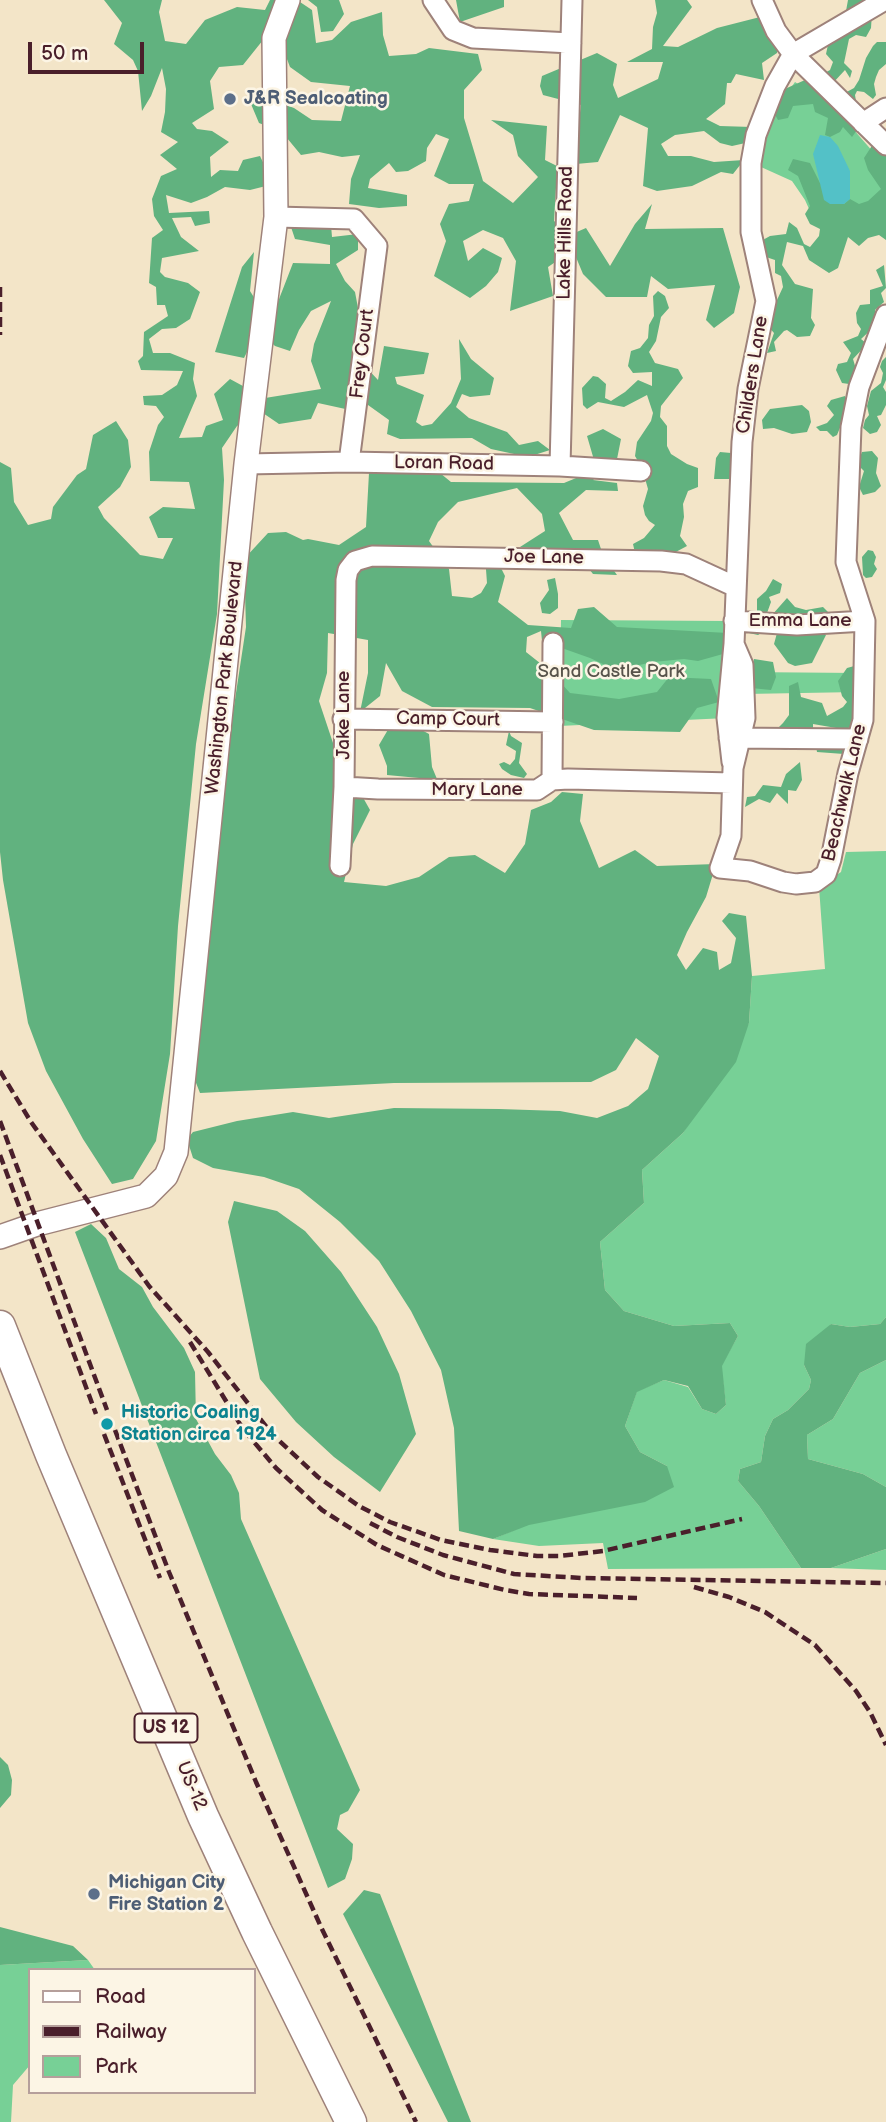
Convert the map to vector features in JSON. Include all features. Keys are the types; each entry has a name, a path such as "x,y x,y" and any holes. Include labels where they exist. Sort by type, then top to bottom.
{"main road":[{"name":"US-12","path":"0,1326 51,1455 202,1813 257,1932 351,2122"}],"street":[{"name":"Washington Park Boulevard","path":"0,1237 48,1220 146,1196 166,1176 176,1152 246,464 276,217 274,38 288,0"},
{"path":"432,0 453,30 473,38 571,43"},
{"name":"Lake Hills Road","path":"560,466 572,0"},
{"path":"762,0 776,32 793,54 886,145"},
{"path":"793,54 885,0"},
{"name":"Childers Lane","path":"720,868 731,836 735,738 745,718 743,665 734,645 742,442 748,389 766,300 751,232 751,163 756,135 775,86 793,54"},
{"path":"863,123 886,108"},
{"name":"Frey Court","path":"276,217 354,219 377,246 349,462"},
{"name":"Beachwalk Lane","path":"720,868 750,871 796,884 815,882 826,874 831,859 848,773 863,720 865,621 846,562 851,427 859,387 886,315"},
{"name":"Loran Road","path":"246,464 349,462 560,466 641,471"},
{"name":"Joe Lane","path":"350,565 372,556 661,561 686,565 736,587"},
{"name":"Jake Lane","path":"340,866 344,787 346,580 350,565"},
{"name":"Emma Lane","path":"734,621 797,625 865,621"},
{"path":"552,780 553,643"},
{"name":"Camp Court","path":"343,719 554,722"},
{"path":"735,738 858,739"},
{"name":"Mary Lane","path":"344,787 537,790 552,780 733,776"}],"green space":[{"path":"104,0 162,0 159,12 165,41 186,44 205,20 237,7 265,10 270,0 297,0 312,10 316,43 332,40 351,22 382,12 383,35 389,56 416,54 429,48 478,54 482,70 464,90 464,118 483,181 513,203 538,177 518,156 513,135 491,120 547,126 545,160 557,166 577,135 581,105 543,95 540,86 542,76 597,53 617,64 613,85 618,98 658,79 663,62 627,62 652,49 657,13 655,0 687,0 692,7 663,46 678,47 717,28 764,16 777,43 777,53 762,63 764,80 736,74 731,83 727,83 725,104 706,119 720,126 752,127 750,142 732,146 720,143 704,131 675,135 661,144 668,156 691,156 714,162 744,160 733,174 721,172 692,186 657,191 643,186 648,128 620,115 598,162 576,164 556,188 554,221 572,234 586,228 610,266 635,224 652,204 645,229 723,228 740,287 734,313 714,328 706,320 715,285 668,289 651,276 647,297 606,297 583,274 573,250 548,267 553,296 510,311 516,261 503,238 483,230 463,241 468,261 483,248 502,258 498,272 470,298 434,276 446,241 440,224 449,204 469,201 474,184 449,184 434,176 449,139 436,134 427,148 426,161 408,171 396,172 389,163 370,179 368,188 407,195 407,206 379,208 349,204 351,179 360,155 342,157 319,152 301,155 282,132 259,123 251,104 261,96 294,108 312,120 341,121 350,86 311,82 290,67 282,46 263,40 243,65 219,67 210,81 214,109 192,123 197,129 212,131 229,142 210,157 211,177 220,170 238,171 243,160 260,156 269,175 266,186 250,190 225,187 191,203 166,195 169,213 209,211 210,223 195,226 191,217 172,218 181,237 199,251 162,258 160,272 165,277 188,283 200,292 190,319 176,328 162,329 149,339 153,353 170,353 195,363 193,379 197,396 179,438 202,437 206,426 223,420 214,394 230,379 265,398 321,389 311,361 314,344 331,301 311,311 290,351 275,346 258,330 244,358 215,352 242,267 254,252 250,291 260,307 274,312 293,263 330,264 330,245 295,239 291,227 331,225 332,237 358,234 358,250 336,264 355,292 358,308 357,337 364,365 378,380 384,346 429,353 424,374 395,377 397,384 424,395 416,422 422,426 432,424 451,403 461,379 459,339 471,359 494,378 490,395 470,397 462,394 456,407 469,418 507,432 519,445 538,441 550,450 528,457 491,449 472,438 400,439 387,434 389,420 368,405 349,374 350,410 318,403 311,419 279,424 260,411 237,426 222,448 224,480 217,614 196,744 178,926 170,1054 156,1141 133,1179 112,1184 83,1139 46,1071 28,1023 0,852 0,462 11,468 14,502 28,525 51,519 53,507 77,475 86,469 93,435 116,421 128,440 131,467 120,487 98,507 104,518 140,555 163,559 173,538 158,538 149,517 163,507 195,509 189,482 150,481 149,452 158,425 164,417 156,406 144,405 143,396 162,395 177,385 183,371 141,370 138,361 143,356 144,332 168,316 165,305 157,305 156,287 149,283 152,238 163,230 154,216 152,199 161,176 177,169 160,155 178,142 161,132 166,89 162,68 142,111 138,71 133,60 114,44 122,23"},
{"path":"308,0 339,0 344,14 333,31 321,32 317,7"},
{"path":"456,0 504,0 504,7 460,22"},
{"path":"848,0 886,0 872,12 871,28 866,37 856,35 849,39 844,63 852,71 850,78 845,70 832,84 843,94 854,88 873,46 877,42 886,42 886,64 876,77 876,95 873,99 864,92 857,91 855,95 856,101 849,120 857,130 852,137 843,127 840,132 830,137 825,135 828,118 815,112 813,104 793,106 788,118 778,120 772,109 776,99 787,88 805,80 810,81 830,70 833,62 826,54 829,40 850,14 846,11"},
{"path":"795,82 833,106 881,161 886,223 814,220 792,181 761,167 766,140 778,106"},
{"path":"886,130 886,240 879,235 868,238 859,246 848,237 838,268 829,273 809,260 803,246 787,242 782,265 795,284 813,289 811,318 815,325 810,336 797,337 787,330 784,331 774,342 776,351 767,353 774,333 766,324 783,287 781,276 775,273 775,260 763,256 761,241 770,236 786,234 789,222 797,228 804,244 810,247 819,236 820,229 810,224 805,214 810,206 798,176 788,170 793,159 810,163 820,183 844,204 850,199 859,204 868,201 881,189 868,170 864,158"},
{"path":"884,265 886,288 881,293 884,302 875,310 878,317 876,325 861,339 867,344 853,359 858,376 849,384 842,383 836,370 838,364 847,362 851,353 843,342 858,336 861,329 856,313 860,305 870,304 870,290 883,286 876,270"},
{"path":"658,291 665,296 669,308 661,317 656,341 649,352 655,363 678,369 683,378 661,406 660,417 667,426 667,446 671,454 698,468 698,487 688,491 683,504 684,517 680,536 687,546 672,554 635,553 633,544 644,538 655,525 645,515 643,506 648,489 642,468 635,456 637,442 651,421 653,413 647,395 624,407 598,402 587,409 583,405 582,388 593,376 598,377 606,384 605,398 611,401 638,380 652,386 652,372 633,373 628,366 631,351 640,348 648,338 649,325 654,316 653,296"},
{"path":"886,357 886,380 883,387 886,392 886,405 881,415 877,416 881,425 877,432 870,434 863,428 869,415 867,406 871,391 881,383 883,373 880,367"},
{"path":"845,396 849,407 843,415 837,435 833,437 827,431 820,431 816,427 827,423 834,415 827,406 831,400"},
{"path":"802,405 809,411 811,422 807,432 792,434 774,428 763,429 762,420 770,409"},
{"path":"603,429 621,439 617,459 593,480 617,483 618,491 586,490 559,513 573,540 598,540 603,555 617,575 593,574 576,552 520,547 545,531 542,514 517,488 458,502 438,522 429,541 449,569 452,596 472,598 481,593 487,583 485,556 493,552 505,576 498,602 528,625 571,628 578,609 594,607 617,627 728,633 730,652 698,661 684,659 653,662 616,670 542,641 541,631 527,637 526,652 550,671 570,693 619,699 657,692 669,677 711,679 719,702 697,708 680,732 594,730 530,708 432,707 402,691 386,663 380,696 360,712 368,673 368,640 328,633 327,673 319,701 334,746 370,810 353,844 344,882 386,886 419,877 449,857 475,855 505,873 525,844 531,810 551,802 562,792 583,794 580,821 599,868 635,850 657,866 716,864 706,897 677,955 686,970 703,948 717,952 719,970 731,963 736,938 722,921 729,913 746,916 752,976 749,1023 736,1062 683,1133 642,1170 644,1203 600,1242 605,1290 624,1311 674,1326 730,1323 738,1336 722,1366 726,1405 716,1414 702,1409 688,1386 664,1380 637,1392 625,1426 640,1452 667,1466 674,1487 645,1502 529,1525 493,1539 459,1531 454,1428 441,1370 411,1311 379,1261 340,1222 299,1189 264,1177 213,1168 193,1158 187,1139 193,1132 237,1121 293,1112 329,1118 394,1108 499,1109 560,1111 597,1118 628,1106 648,1089 659,1056 636,1038 616,1070 591,1082 394,1083 200,1093 189,1065 226,759 246,627 244,559 268,533 286,532 303,540 339,545 366,527 369,473 414,467 435,469 451,482 564,483 581,476 594,460 587,436"},
{"path":"872,451 878,458 876,473 881,486 875,492 863,495 859,487 864,471 857,464 862,452"},
{"path":"720,452 731,453 735,468 731,479 714,479 716,458"},
{"path":"868,550 873,551 876,557 874,564 877,569 872,577 866,578 863,575 862,557"},
{"path":"555,578 558,608 550,614 542,613 540,603 549,590 547,580"},
{"path":"773,579 782,584 780,593 769,597 771,602 767,613 772,615 787,598 795,607 806,610 823,607 831,615 822,632 826,635 812,663 795,666 788,663 774,644 777,633 768,629 758,635 749,633 750,612 757,612 757,599"},
{"name":"Sand Castle Park","path":"561,620 728,621 727,718 559,726"},
{"path":"754,659 773,662 776,677 771,690 751,688"},
{"path":"858,665 854,727 842,729 813,724 813,730 846,744 844,754 817,752 816,746 798,745 786,750 759,745 750,728 775,731 783,723 789,715 789,686 798,682 801,697 822,703 827,716 847,702 842,696 838,681 847,668"},
{"path":"743,672 858,673 858,692 745,694"},
{"path":"396,716 429,734 432,767 437,779 429,792 421,793 419,778 387,775 387,766 379,745"},
{"path":"509,731 511,736 522,743 519,763 527,774 524,778 511,775 499,764 504,762 510,765 515,759 516,751 506,745"},
{"path":"800,762 802,780 796,791 788,790 788,804 777,793 770,803 759,799 745,807 747,797 755,796 763,785 781,787 786,774"},
{"path":"886,851 886,1317 880,1324 850,1327 831,1324 804,1365 811,1380 809,1389 788,1410 773,1419 765,1436 761,1462 740,1469 738,1481 759,1506 801,1568 608,1569 603,1543 539,1546 493,1539 667,1466 640,1452 625,1426 637,1391 664,1380 688,1387 702,1409 716,1414 726,1405 721,1366 738,1336 730,1323 674,1326 624,1311 605,1290 600,1242 644,1203 642,1170 683,1133 749,1023 752,976 825,969 819,887 841,872 846,852"},
{"path":"234,1201 277,1211 305,1231 341,1272 377,1327 399,1374 416,1434 380,1492 334,1457 296,1422 260,1379 228,1222"},
{"path":"91,1224 106,1238 119,1269 142,1287 153,1307 184,1348 195,1372 196,1419 215,1454 231,1475 239,1493 241,1519 360,1790 348,1811 340,1815 337,1829 353,1844 352,1859 345,1879 328,1888 75,1232"},
{"path":"886,1317 886,1360 860,1373 833,1419 807,1435 808,1459 863,1474 886,1487 886,1549 831,1568 801,1568 759,1506 738,1481 740,1469 761,1462 765,1436 773,1419 788,1410 809,1389 811,1380 804,1365 806,1344 831,1324 850,1327 880,1324"},
{"path":"886,1360 886,1487 863,1474 808,1459 807,1435 833,1419 860,1373"},
{"path":"886,1549 886,1570 831,1568"},
{"path":"0,1757 8,1765 12,1780 11,1795 0,1808"},
{"path":"364,1890 380,1894 471,2122 448,2122 343,1914"},
{"path":"0,1927 73,1946 88,1960 0,1965"},
{"path":"88,1960 94,1968 28,1968 28,2067 13,2085 11,2122 0,2122 0,1965"}],"water":[{"path":"820,135 830,137 838,146 850,171 850,199 844,204 830,204 824,200 813,154"}],"railway":[{"path":"0,287 0,335"},
{"path":"0,1071 31,1122 149,1286 208,1352 272,1434 318,1477 359,1506 390,1522 441,1540 537,1556 603,1551 742,1519"},
{"path":"0,1121 107,1410"},
{"path":"0,1155 96,1414"},
{"path":"190,1342 243,1429 276,1468 322,1510 377,1545 444,1575 505,1590 529,1594 637,1598"},
{"path":"115,1430 169,1572 256,1782 321,1927 416,2122"},
{"path":"104,1434 160,1578"},
{"path":"370,1523 443,1555 514,1574 582,1578 886,1583"},
{"path":"694,1587 729,1597 765,1612 815,1645 856,1691 886,1745"}],"place":[{"name":"J&R Sealcoating","path":"230,99"},
{"name":"Historic Coaling Station circa 1924","path":"107,1424"},
{"name":"Michigan City Fire Station 2","path":"94,1894"}]}
